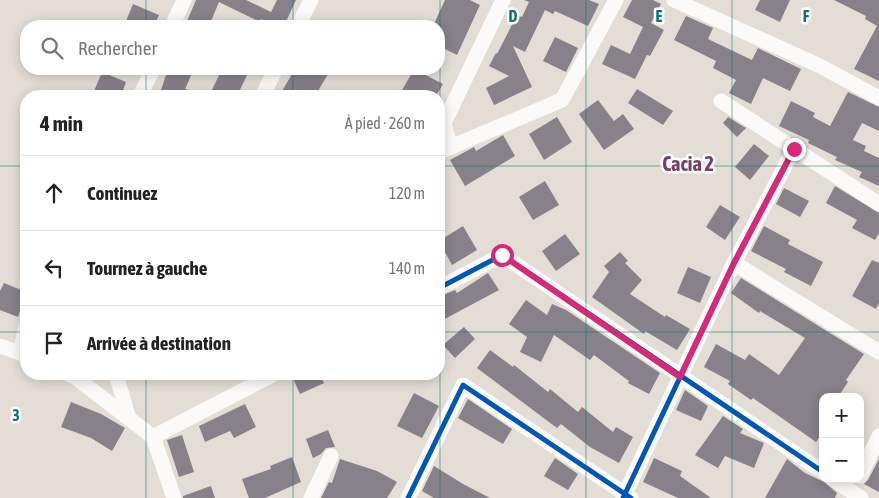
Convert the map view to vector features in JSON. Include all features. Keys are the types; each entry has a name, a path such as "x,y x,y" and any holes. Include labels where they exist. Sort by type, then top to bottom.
{"street":[{"path":"175,20 184,0"},
{"path":"301,20 311,0"},
{"path":"445,121 503,0"},
{"path":"445,149 562,100 616,0"},
{"path":"674,0 820,66 879,98"},
{"path":"143,90 150,75"},
{"path":"265,90 273,75"},
{"path":"720,101 879,204"},
{"path":"408,498 463,385 626,497 734,263 794,149"},
{"path":"445,285 502,255 819,469"},
{"path":"734,263 879,352"},
{"path":"0,346 20,353"},
{"path":"79,380 153,437 174,498"},
{"path":"118,380 129,419"},
{"path":"153,437 262,380"},
{"path":"842,483 856,489 879,436"},
{"path":"311,498 331,456"}],"building":[{"path":"196,0 246,0 271,12 277,0 296,0 287,20 256,20 219,2 212,20 188,20"},
{"path":"445,0 470,0 480,5 457,55 445,49 445,20 436,20"},
{"path":"524,0 589,0 599,4 588,26 555,11 553,14 545,10 525,52 513,46 532,87 494,105 486,88 509,76 489,66 517,15 522,17 529,2"},
{"path":"632,0 653,0 661,4 651,23 664,30 650,56 647,55 635,79 602,64 611,45 630,54 643,27 623,17"},
{"path":"760,0 790,0 780,22 755,10"},
{"path":"834,0 879,0 879,81 854,69 877,26 865,19 866,16"},
{"path":"133,4 159,15 157,20 126,20"},
{"path":"686,16 713,28 708,39 752,60 758,48 801,69 790,91 763,78 751,104 729,93 736,80 713,68 716,61 674,40"},
{"path":"555,37 578,48 566,72 543,61"},
{"path":"101,75 109,75 126,82 123,90 94,90"},
{"path":"166,75 191,75 185,89 188,90 161,90"},
{"path":"219,75 247,75 240,90 212,90"},
{"path":"291,75 327,75 319,90 283,90"},
{"path":"411,75 426,75 443,84 440,90 402,90"},
{"path":"637,89 673,111 663,125 628,103"},
{"path":"848,92 879,107 879,131 862,123 853,140 866,146 864,151 879,158 879,186 859,177 862,172 835,160 837,157 808,143 809,140 779,126 791,101 815,113 813,117 830,126"},
{"path":"598,100 614,121 623,114 634,129 604,150 579,114"},
{"path":"557,117 572,142 544,160 529,134"},
{"path":"728,117 746,128 737,137 723,123"},
{"path":"503,135 515,156 465,186 450,160 474,147 476,151"},
{"path":"754,144 769,156 750,180 735,167"},
{"path":"545,181 559,205 533,220 519,197"},
{"path":"835,186 879,213 879,233 875,240 852,228 857,220 826,203"},
{"path":"784,188 809,201 800,217 776,204"},
{"path":"720,205 740,217 725,240 706,227"},
{"path":"463,226 477,250 452,265 445,252 445,237"},
{"path":"764,226 790,240 788,244 823,262 811,286 784,272 786,269 751,251"},
{"path":"565,234 580,254 556,271 542,251"},
{"path":"620,252 628,261 625,263 642,280 630,294 665,317 666,315 690,329 677,350 645,331 644,334 592,297 609,272 604,266"},
{"path":"872,260 879,263 879,303 876,309 852,296"},
{"path":"688,267 711,277 700,303 677,293"},
{"path":"488,273 499,290 445,319 445,294 455,290 457,293"},
{"path":"741,278 864,354 846,380 848,382 841,393 819,393 819,438 816,442 753,398 751,400 728,384 730,381 704,367 716,344 745,360 749,354 779,375 805,338 760,311 759,313 731,293"},
{"path":"4,283 20,290 20,311 18,317 0,310 0,291"},
{"path":"526,300 547,315 552,304 566,310 660,373 649,394 628,383 629,381 594,355 590,360 554,335 541,362 520,352 527,337 509,324"},
{"path":"464,327 475,339 455,358 445,347 445,343"},
{"path":"490,350 513,367 514,365 548,392 550,389 578,412 582,407 613,432 616,427 633,437 619,463 590,447 561,424 557,428 477,368"},
{"path":"294,380 322,380 324,383 300,394"},
{"path":"685,390 708,406 701,421 676,410"},
{"path":"414,393 439,406 422,438 397,426"},
{"path":"468,399 512,429 503,444 458,418"},
{"path":"71,402 101,414 125,428 112,451 91,438 61,427"},
{"path":"245,404 256,427 234,438 230,431 205,442 199,426"},
{"path":"723,416 743,429 740,433 764,443 754,468 725,456 718,468 695,455"},
{"path":"328,430 335,447 326,448 321,454 313,458 306,439"},
{"path":"182,435 194,472 179,477 167,440"},
{"path":"292,457 301,482 265,498 249,498 242,479 271,469 270,466"},
{"path":"555,458 578,474 568,490 544,476"},
{"path":"654,458 682,471 680,476 711,498 678,498 643,482"},
{"path":"340,459 377,471 397,482 387,498 321,498 329,482 332,483"},
{"path":"787,459 805,473 819,480 819,483 825,483 837,493 835,498 765,498"},
{"path":"879,459 879,492 864,484"},
{"path":"434,466 490,498 434,498 422,491"},
{"path":"211,486 215,498 183,498 183,496"}],"cycle path":[{"path":"623,498 734,263 794,149"},
{"path":"445,285 502,255 819,469"},
{"path":"408,498 463,385 631,498"}],"district":[{"name":"Cacia 2","path":"688,164"}],"route":[{"path":"502,255 680,377 734,263 794,149"}]}
